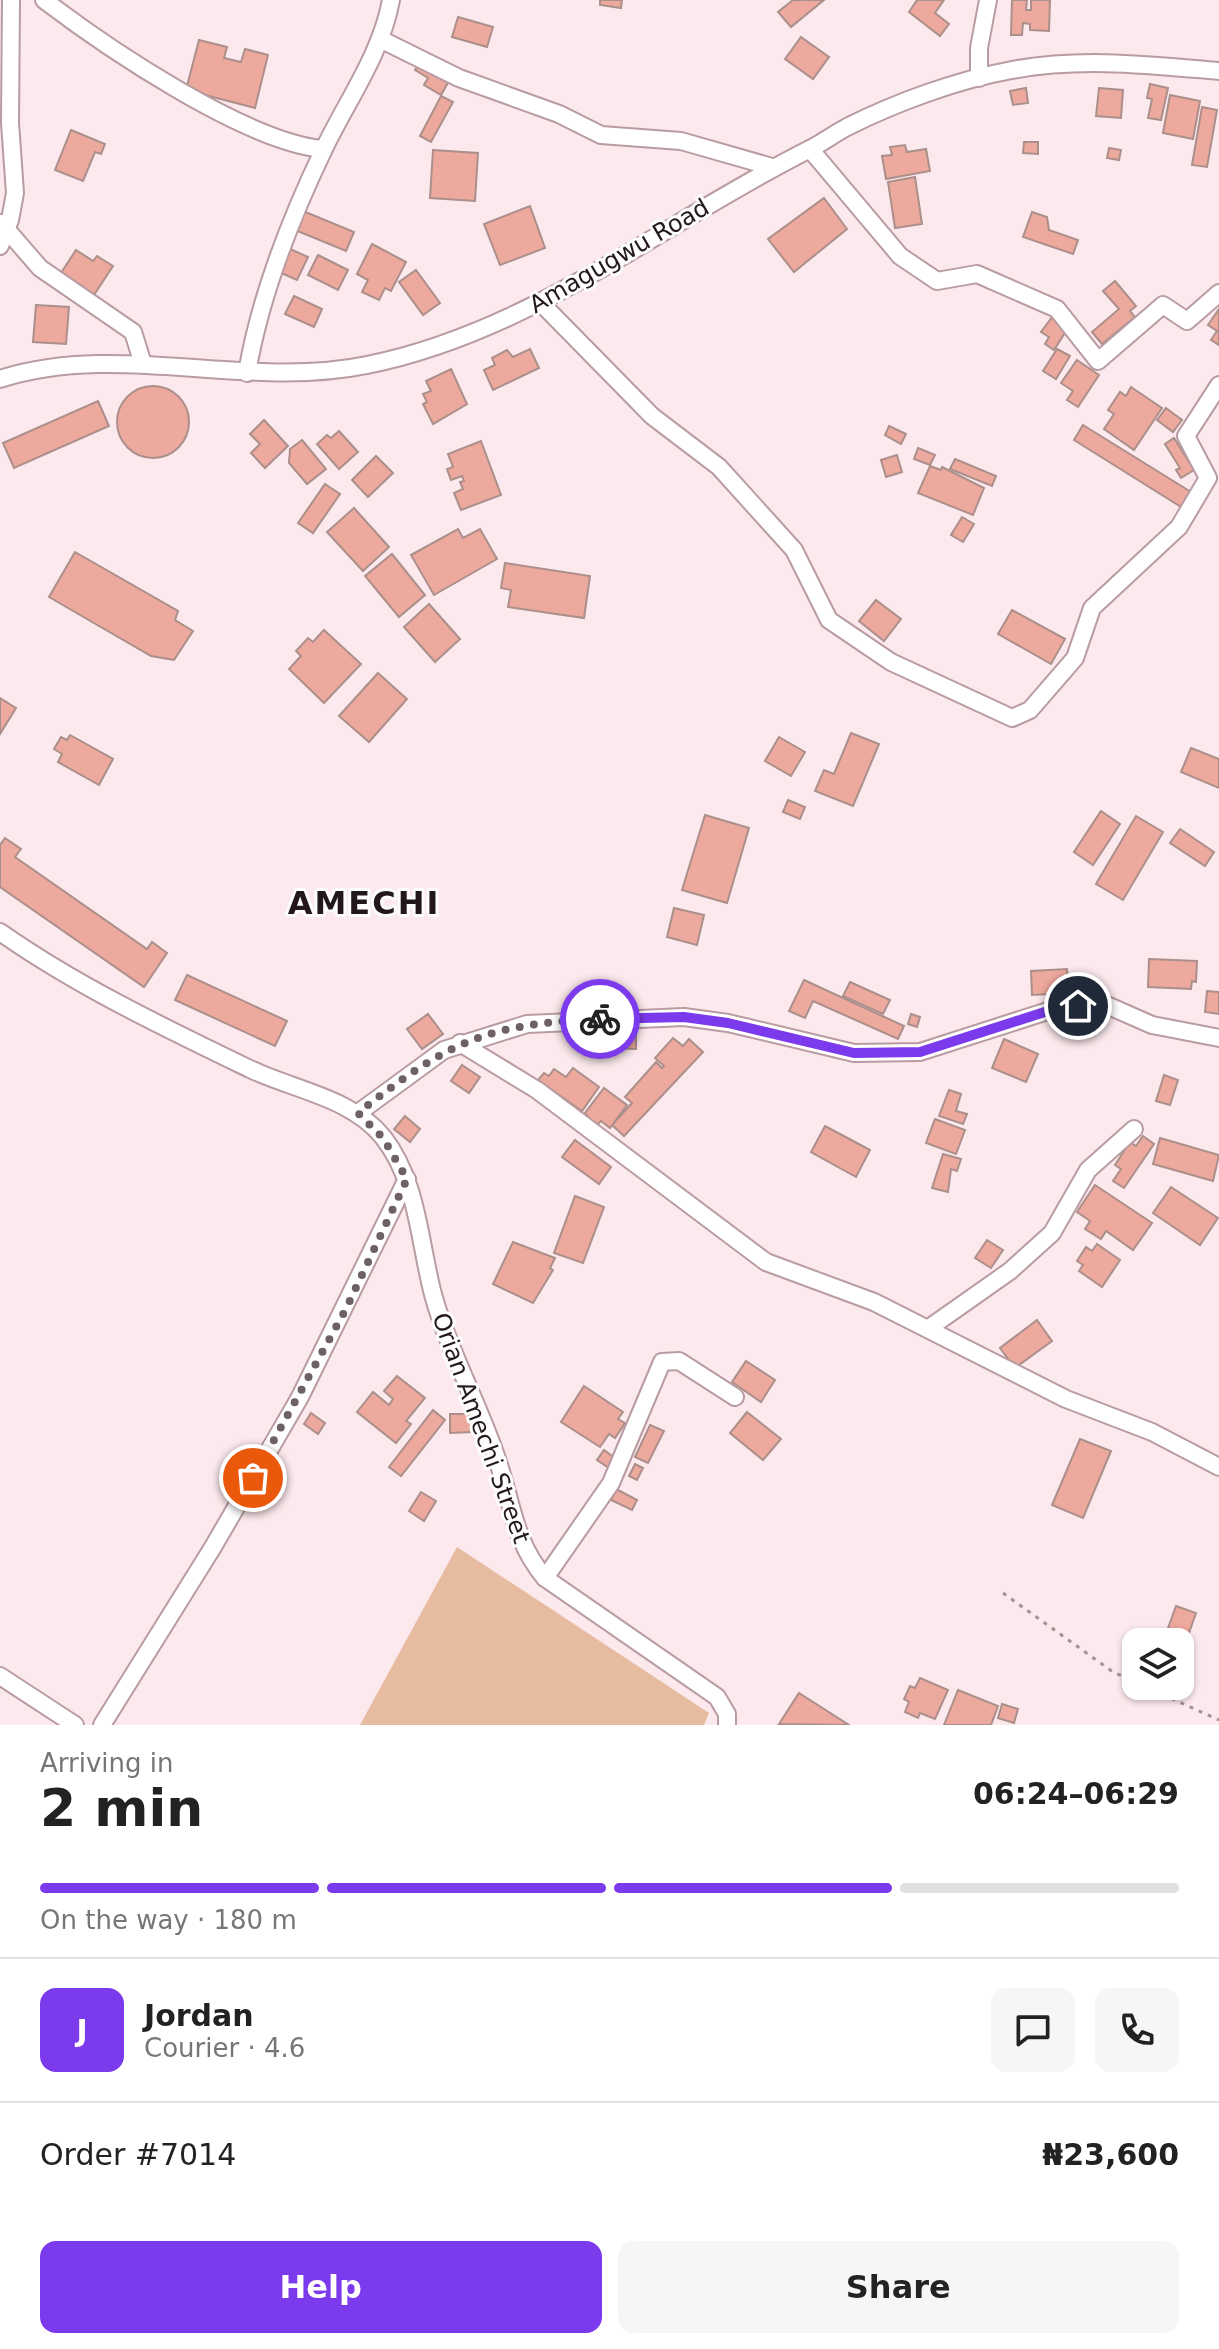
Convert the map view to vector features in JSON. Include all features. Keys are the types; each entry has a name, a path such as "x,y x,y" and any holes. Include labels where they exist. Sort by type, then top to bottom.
{"street":[{"path":"11,0 10,123 15,193 2,233 40,268 127,326 133,332 143,364"},
{"path":"44,0 98,39 200,101 285,142 323,149"},
{"path":"247,373 270,282 294,214 323,149 380,39 391,0"},
{"path":"979,78 979,48 988,0"},
{"path":"380,39 459,78 559,114 601,135 681,141 772,167"},
{"name":"Amagugwu Road","path":"1,376 143,364 247,373 367,365 454,340 540,302 772,167 883,110 979,78 1026,68 1104,62 1219,71"},
{"path":"810,149 900,256 937,281 977,274 1057,309 1098,361 1163,305 1187,321 1219,293"},
{"path":"540,302 652,416 730,479 794,550 829,620 891,662 1012,718 1030,710 1075,658 1092,608 1179,527 1208,478 1186,436 1219,385"},
{"name":"Orian Amechi Street","path":"0,932 144,1016 254,1071 358,1113 383,1138 407,1179 435,1299 498,1461 519,1541 545,1578 717,1697 727,1714 727,1725"},
{"path":"358,1113 417,1066 460,1043 527,1024 684,1017 728,1023 854,1053 920,1052 1054,1009 1102,1003 1152,1025 1219,1038"},
{"path":"460,1043 537,1090 759,1258 874,1302 1066,1399 1152,1432 1219,1467"},
{"path":"929,1328 1010,1271 1052,1233 1088,1170 1134,1129"},
{"path":"102,1725 300,1397 407,1179"},
{"path":"545,1578 611,1483 662,1362 679,1361 735,1397"},
{"path":"0,1676 72,1724"}],"path":[{"path":"1003,1593 1122,1676"},
{"path":"1175,1700 1219,1720"}],"shaded area":[{"path":"457,1547 709,1713 704,1725 360,1725"}],"building":[{"path":"600,0 622,0 621,8 600,5"},
{"path":"793,0 824,0 791,27 778,12"},
{"path":"917,0 944,0 935,13 949,24 940,36 909,12"},
{"path":"1012,0 1027,0 1026,10 1031,10 1031,0 1050,0 1049,31 1030,30 1030,24 1023,23 1022,35 1011,35"},
{"path":"458,17 493,27 487,47 452,37"},
{"path":"801,37 829,57 813,79 785,59"},
{"path":"199,40 227,47 224,58 241,62 245,49 268,55 255,108 186,90"},
{"path":"420,61 450,79 441,95 424,85 428,78 415,70"},
{"path":"1150,84 1168,88 1161,120 1148,118 1152,99 1147,98"},
{"path":"1026,88 1028,103 1013,105 1010,91"},
{"path":"1099,88 1123,90 1121,118 1096,116"},
{"path":"1170,95 1200,101 1193,139 1163,133"},
{"path":"441,96 453,102 431,142 420,136"},
{"path":"1202,107 1217,110 1207,167 1192,165"},
{"path":"71,130 105,144 101,154 95,152 83,181 55,170"},
{"path":"1024,142 1038,142 1038,154 1023,153"},
{"path":"905,145 907,152 926,149 930,171 886,179 882,156 892,155 890,147"},
{"path":"1109,148 1121,150 1119,160 1107,158"},
{"path":"433,150 478,153 475,201 430,198"},
{"path":"915,177 922,224 895,228 888,182"},
{"path":"824,198 847,229 794,272 768,239"},
{"path":"530,206 545,248 500,265 484,224"},
{"path":"303,211 354,232 346,251 295,230"},
{"path":"1032,212 1047,217 1049,230 1078,240 1073,254 1023,237"},
{"path":"372,244 406,262 391,291 385,288 379,300 362,292 368,280 357,274"},
{"path":"290,249 308,257 297,280 279,272"},
{"path":"76,250 93,261 97,256 113,266 92,298 59,276"},
{"path":"318,255 348,270 338,290 308,275"},
{"path":"416,270 440,303 423,315 399,282"},
{"path":"1115,281 1136,306 1130,311 1135,317 1102,344 1092,332 1119,309 1103,291"},
{"path":"294,296 322,309 314,327 285,314"},
{"path":"36,305 69,307 66,344 33,342"},
{"path":"1219,309 1219,345 1211,340 1217,331 1208,325"},
{"path":"1052,317 1068,328 1054,350 1045,344 1049,337 1041,332"},
{"path":"530,349 539,368 493,390 484,370 495,365 492,358 507,350 513,357"},
{"path":"1057,349 1070,356 1056,379 1043,371"},
{"path":"1077,360 1099,375 1078,407 1067,400 1073,391 1061,383"},
{"path":"451,369 467,404 433,424 423,404 427,402 423,394 431,391 426,381"},
{"path":"153,386 173,392 183,402 189,422 183,442 173,452 153,458 133,452 123,442 117,422 123,402 133,392"},
{"path":"1131,387 1162,408 1134,450 1104,429 1114,414 1108,410 1120,392 1126,396"},
{"path":"98,401 109,426 14,468 3,443"},
{"path":"1166,408 1182,420 1173,432 1157,420"},
{"path":"264,420 288,446 265,468 251,453 260,444 250,434"},
{"path":"1083,425 1191,492 1181,507 1074,440"},
{"path":"889,426 906,434 901,444 885,435"},
{"path":"339,431 358,452 339,469 317,444 327,435 331,438"},
{"path":"1174,438 1194,470 1181,478 1176,470 1180,468 1165,444"},
{"path":"302,440 326,469 307,484 289,463 290,449"},
{"path":"481,441 501,495 461,510 454,493 463,489 460,482 464,481 462,476 451,480 447,469 453,467 448,454"},
{"path":"918,448 935,455 930,465 914,459"},
{"path":"897,455 902,472 886,477 881,460"},
{"path":"376,456 393,473 368,497 352,480"},
{"path":"955,459 996,476 992,486 950,469"},
{"path":"930,466 941,470 942,467 984,488 973,515 918,493"},
{"path":"325,484 340,494 313,533 298,523"},
{"path":"354,508 389,547 363,571 327,532"},
{"path":"962,517 974,524 963,542 951,535"},
{"path":"458,529 463,538 480,529 497,559 434,595 411,555"},
{"path":"75,552 178,611 175,620 193,631 174,660 151,656 49,597"},
{"path":"392,554 425,595 399,617 365,576"},
{"path":"505,563 590,576 584,618 508,607 511,590 501,588"},
{"path":"876,600 901,619 884,641 859,621"},
{"path":"429,604 460,639 435,662 404,627"},
{"path":"1012,610 1065,639 1051,664 998,634"},
{"path":"324,630 361,664 324,703 289,669 301,656 296,651 308,638 313,642"},
{"path":"378,673 407,699 369,742 339,716"},
{"path":"0,698 16,708 0,734"},
{"path":"851,733 879,744 853,806 815,791 824,770 834,774"},
{"path":"70,735 113,759 99,785 58,762 62,754 54,749 61,737 67,740"},
{"path":"779,737 805,752 791,776 765,761"},
{"path":"1191,748 1219,759 1219,788 1181,772"},
{"path":"788,800 805,807 800,819 783,812"},
{"path":"1101,811 1120,824 1093,865 1074,852"},
{"path":"705,815 749,828 727,903 682,890"},
{"path":"1136,816 1163,832 1123,900 1096,884"},
{"path":"1180,829 1214,852 1205,866 1170,843"},
{"path":"5,838 21,849 15,857 147,949 152,942 167,953 144,987 0,887 0,845"},
{"path":"674,908 704,915 697,945 667,937"},
{"path":"1149,959 1197,961 1196,982 1192,981 1191,989 1148,987"},
{"path":"1067,969 1069,993 1032,995 1031,971"},
{"path":"187,975 287,1021 275,1046 175,1000"},
{"path":"804,980 904,1026 898,1039 813,1001 805,1018 789,1011"},
{"path":"850,982 890,1000 883,1014 843,996"},
{"path":"1207,991 1219,992 1219,1014 1205,1012"},
{"path":"428,1014 443,1034 422,1049 407,1029"},
{"path":"911,1014 920,1017 917,1027 908,1024"},
{"path":"615,1034 636,1035 636,1049 615,1048"},
{"path":"673,1038 683,1046 689,1039 703,1052 624,1136 612,1125 632,1103 625,1097 656,1062 662,1068 664,1066 655,1058"},
{"path":"1004,1039 1038,1054 1026,1082 992,1068"},
{"path":"462,1065 480,1077 469,1093 451,1081"},
{"path":"573,1068 599,1087 582,1111 538,1080 544,1073 549,1076 554,1069 566,1077"},
{"path":"1164,1075 1178,1080 1170,1105 1156,1101"},
{"path":"604,1088 627,1105 610,1128 601,1121 596,1126 585,1113"},
{"path":"949,1090 961,1094 956,1111 967,1114 963,1124 939,1116"},
{"path":"405,1116 420,1129 410,1142 394,1129"},
{"path":"935,1119 965,1130 956,1154 926,1143"},
{"path":"825,1126 870,1150 856,1177 811,1152"},
{"path":"1143,1136 1154,1144 1124,1188 1113,1181 1121,1169 1115,1165 1130,1142 1136,1146"},
{"path":"1160,1138 1219,1155 1213,1181 1153,1164"},
{"path":"575,1140 611,1167 599,1184 562,1157"},
{"path":"943,1154 961,1159 957,1171 951,1169 948,1192 932,1188"},
{"path":"1095,1185 1152,1223 1133,1250 1106,1231 1101,1239 1085,1229 1090,1221 1077,1212"},
{"path":"1171,1187 1218,1218 1200,1245 1153,1213"},
{"path":"575,1196 604,1207 583,1263 554,1253"},
{"path":"987,1240 1003,1250 991,1268 975,1258"},
{"path":"513,1242 555,1258 550,1268 553,1270 533,1303 493,1284"},
{"path":"1097,1244 1120,1260 1102,1287 1079,1271 1083,1265 1077,1261 1086,1247 1092,1251"},
{"path":"1037,1320 1052,1341 1015,1368 1000,1348"},
{"path":"746,1361 775,1380 761,1402 732,1382"},
{"path":"397,1376 425,1398 406,1421 411,1424 396,1443 357,1412 373,1392 389,1405 393,1399 384,1391"},
{"path":"584,1386 623,1412 618,1419 625,1423 615,1438 609,1434 600,1447 561,1422"},
{"path":"433,1410 445,1420 401,1476 389,1467"},
{"path":"747,1412 781,1439 763,1460 730,1433"},
{"path":"311,1413 325,1423 318,1434 304,1424"},
{"path":"450,1414 473,1414 473,1432 450,1433"},
{"path":"650,1425 664,1431 648,1463 635,1457"},
{"path":"1080,1439 1111,1451 1083,1518 1052,1505"},
{"path":"604,1450 615,1458 609,1468 597,1460"},
{"path":"635,1464 643,1468 637,1480 629,1476"},
{"path":"616,1489 637,1500 632,1510 611,1500"},
{"path":"421,1492 436,1501 424,1521 409,1511"},
{"path":"1176,1606 1196,1613 1191,1628 1168,1628"},
{"path":"920,1678 948,1690 935,1719 920,1713 918,1718 905,1712 909,1702 904,1699 910,1686 915,1688"},
{"path":"958,1690 998,1706 991,1725 944,1725"},
{"path":"799,1693 849,1725 779,1724"},
{"path":"1002,1704 1018,1709 1014,1723 998,1718"}],"way so far":[{"path":"253,1478 346,1309 407,1179 383,1138 358,1113 417,1066 460,1043 527,1024 600,1019"}],"district":[{"name":"AMECHI","path":"364,903"}],"route":[{"path":"600,1019 684,1017 728,1023 854,1053 920,1052 1054,1009 1078,1006"}]}
